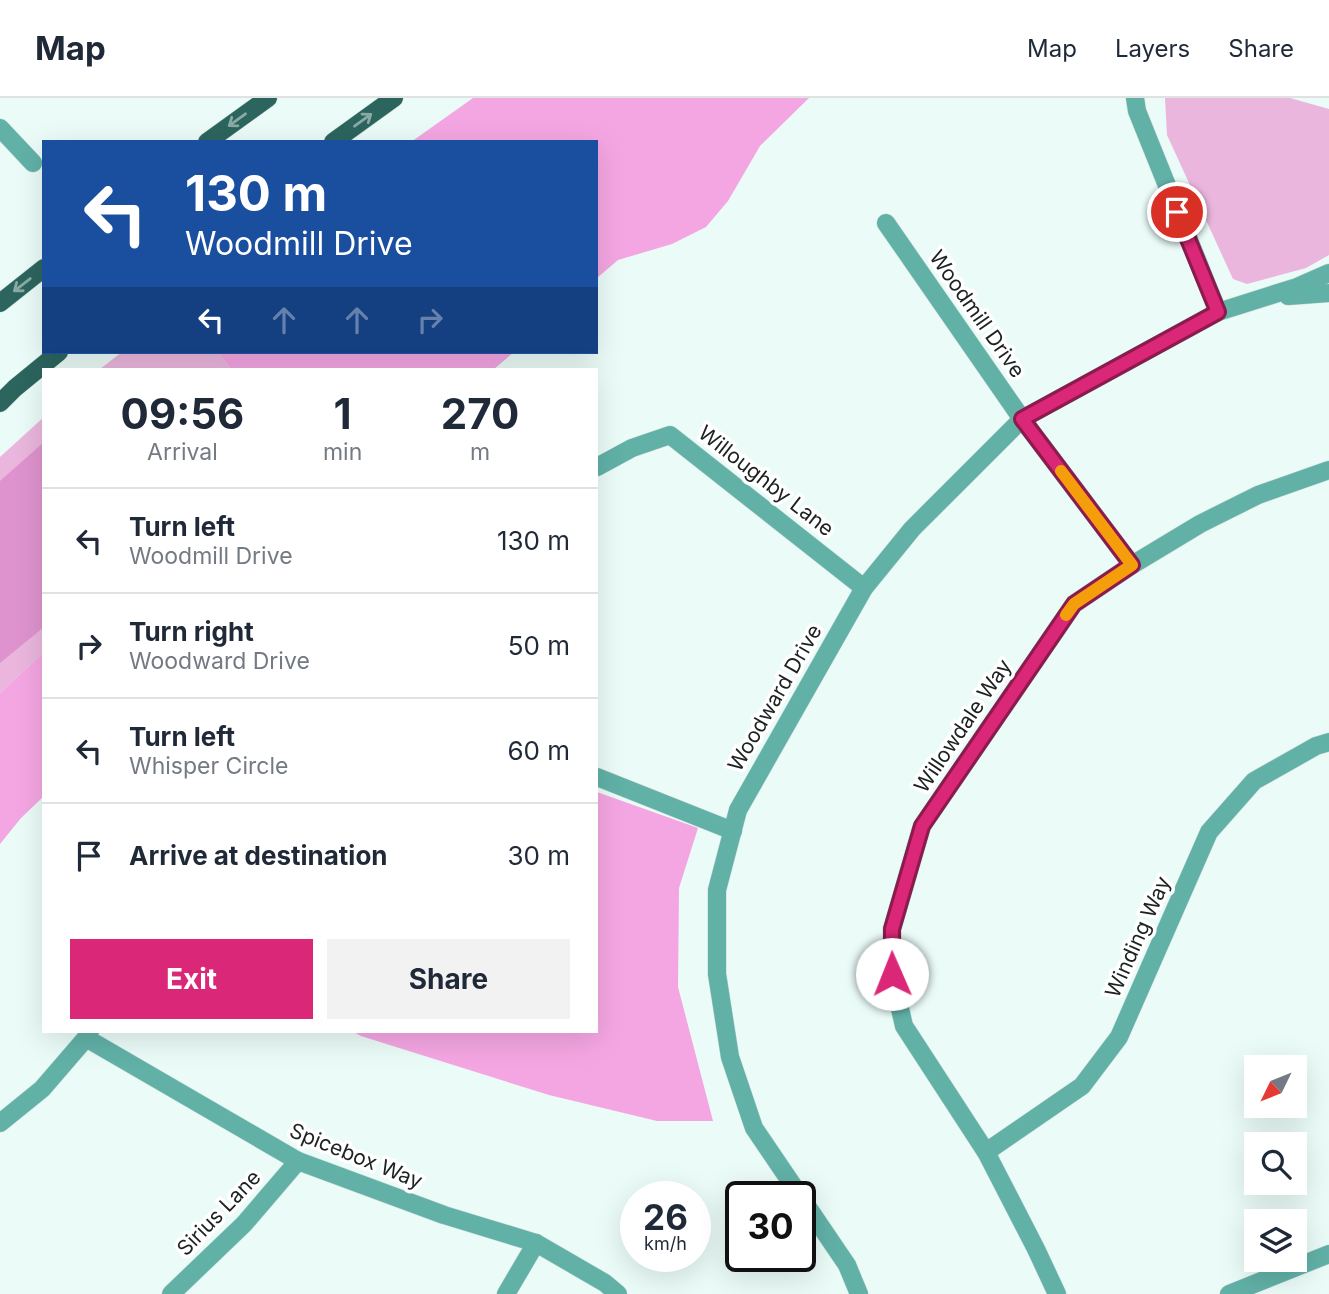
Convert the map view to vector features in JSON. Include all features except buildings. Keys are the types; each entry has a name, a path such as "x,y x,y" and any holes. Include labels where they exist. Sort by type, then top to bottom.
{"main road":[{"path":"210,140 268,98"},
{"path":"335,140 394,98"},
{"path":"0,303 42,270"},
{"path":"0,403 58,354"}],"street":[{"path":"1135,98 1137,111 1218,312"},
{"path":"0,128 33,163"},
{"name":"Woodmill Drive","path":"886,223 1022,419 1132,565"},
{"name":"Woodward Drive","path":"859,1294 847,1265 754,1128 730,1058 717,974 717,890 738,810 864,588 912,529 1022,419 1218,312 1297,287 1329,273"},
{"name":"Woodward Drive","path":"1260,299 1329,293"},
{"name":"Willoughby Lane","path":"598,466 632,448 670,435 864,588"},
{"name":"Willowdale Way","path":"1057,1294 986,1152 904,1026 892,974 892,929 922,826 1074,604 1200,524 1258,495 1329,470"},
{"name":"Winding Way","path":"986,1152 1082,1086 1119,1037 1209,832 1254,780 1316,746 1329,742"},
{"path":"598,777 733,831"},
{"path":"0,1123 42,1089 88,1035"},
{"name":"Spicebox Way","path":"88,1035 298,1161 444,1215 536,1244 605,1283 618,1294"},
{"name":"Sirius Lane","path":"171,1294 244,1224 298,1161"},
{"path":"506,1294 536,1244"},
{"path":"1229,1294 1329,1254"}],"shaded area":[{"path":"473,98 809,98 760,146 728,201 706,227 672,244 618,260 598,277 598,140 414,140"},
{"path":"1165,98 1290,98 1329,109 1329,255 1306,268 1247,284 1233,279 1167,135"},
{"path":"119,354 219,354 230,368 101,368"},
{"path":"219,354 512,354 495,368 230,368"},
{"path":"42,419 42,654 0,693 0,457"},
{"path":"42,444 42,629 0,663 0,481"},
{"path":"42,654 42,798 0,844 0,693"},
{"path":"598,792 698,828 679,888 678,987 713,1121 657,1121 549,1095 356,1033 598,1033"}],"slow traffic":[{"path":"1061,471 1132,565 1074,604 1066,615"}],"route":[{"path":"892,974 892,929 922,826 1074,604 1132,565 1022,419 1218,312 1177,212"}]}
